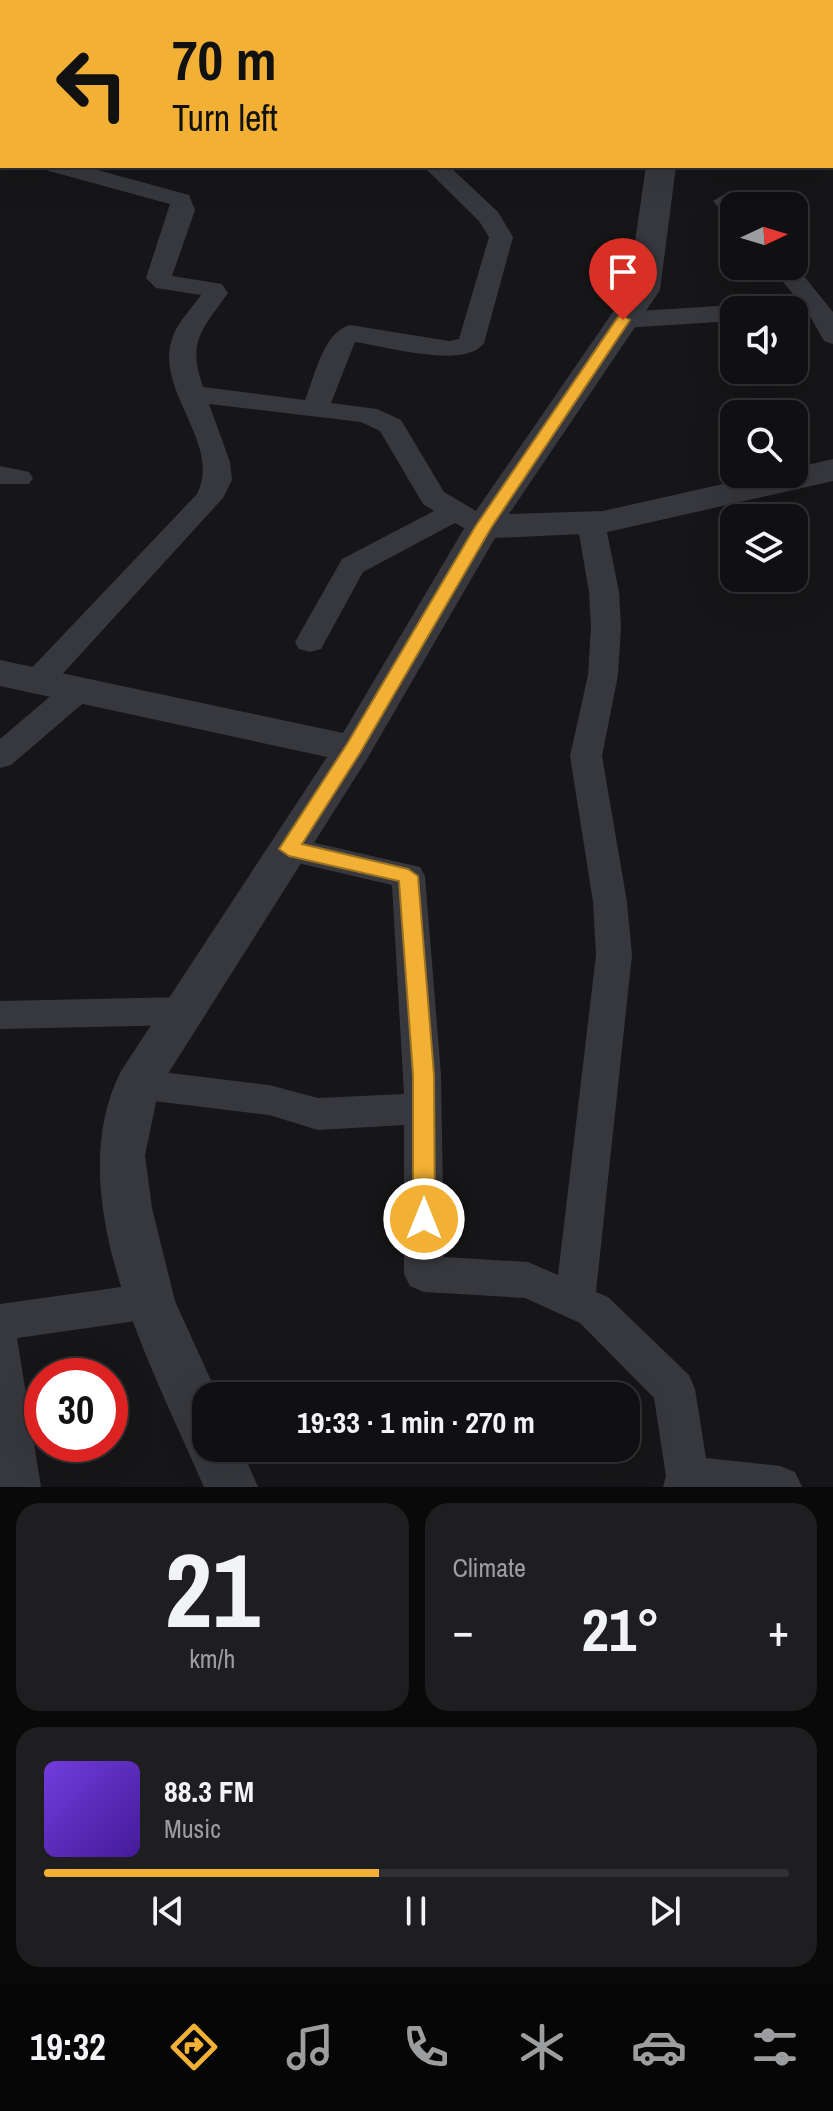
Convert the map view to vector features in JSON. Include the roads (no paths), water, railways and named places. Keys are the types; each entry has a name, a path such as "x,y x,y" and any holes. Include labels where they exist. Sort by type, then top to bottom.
{"street":[{"path":"18,678 209,498 218,480 216,462 181,362 186,335 215,293 213,289 165,283 159,278 183,210 181,200 64,168"},
{"path":"315,409 343,339 350,333 449,349 462,349 471,343 501,237 489,217 437,168"},
{"path":"192,1397 150,1301 128,1208 121,1155 137,1084 353,749 469,519 644,290 661,168"},
{"path":"794,280 818,308 833,336"},
{"path":"808,309 818,308"},
{"path":"623,320 720,314"},
{"path":"191,394 367,415 391,426 433,498 469,519"},
{"path":"310,642 352,566 469,519 591,522 833,470"},
{"path":"575,1301 614,955 610,902 586,756 603,675 606,627 604,592 591,522"},
{"path":"18,678 353,749"},
{"path":"0,757 77,691"},
{"path":"289,849 408,876 423,1108 424,1274 528,1280 594,1310 674,1389 686,1481 780,1487"},
{"path":"0,1015 185,1011"},
{"path":"137,1084 269,1100 318,1114 423,1108"},
{"path":"0,1322 150,1301"},
{"path":"0,1345 19,1487"},
{"path":"220,1462 231,1487"}]}
